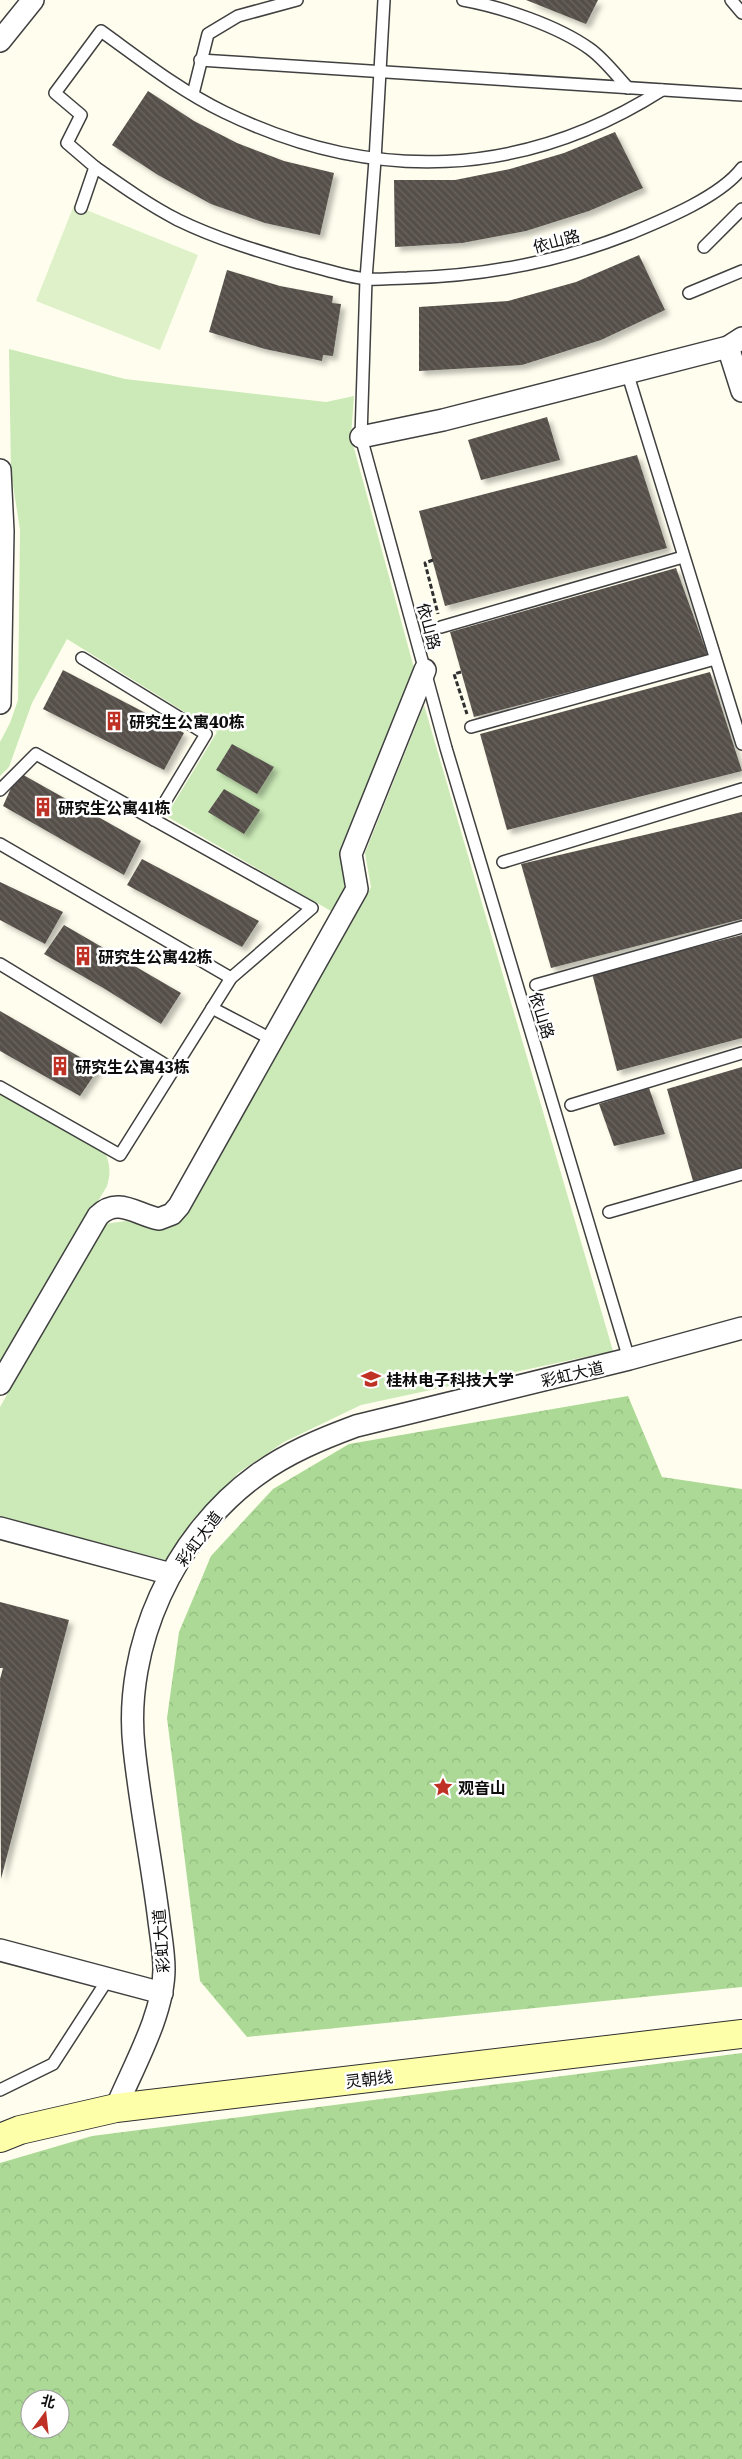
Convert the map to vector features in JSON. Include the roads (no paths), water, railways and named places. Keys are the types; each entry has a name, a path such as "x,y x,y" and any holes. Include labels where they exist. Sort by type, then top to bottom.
{"main road":[{"name":"灵朝线","path":"0,2138 20,2130 116,2108 742,2034"}],"street":[{"path":"0,41 33,0"},
{"path":"361,437 443,420 735,342 742,391"},
{"path":"0,470 4,531 0,703"},
{"path":"0,1384 98,1216 107,1208 120,1206 161,1219 172,1214 179,1206 357,889 351,854 425,670"},
{"name":"彩虹大道","path":"116,2108 148,2034 162,1993 164,1968 156,1896 134,1746 132,1712 135,1684 146,1634 171,1574 198,1533 236,1492 257,1475 293,1453 326,1437 356,1426 629,1359 742,1328"},
{"path":"0,1528 171,1574"},
{"path":"0,1950 162,1993"}],"lane":[{"path":"193,94 208,34 238,16 297,0"},
{"path":"384,0 375,160 366,279 309,265 225,240 178,220 135,195 95,167 67,142 81,115 55,93 101,30 193,94 222,111 275,134 326,151 375,160 432,163 482,158 534,148 585,131 627,112 662,90"},
{"path":"463,0 481,3 541,23 590,49 628,88"},
{"path":"731,0 742,13"},
{"path":"200,60 742,95"},
{"path":"81,208 95,167"},
{"name":"依山路","path":"629,1359 446,748 361,437 366,279 475,274 540,262 600,246 701,201 737,174 742,168"},
{"path":"704,247 742,209"},
{"path":"689,293 742,271"},
{"path":"627,372 742,744"},
{"path":"441,627 683,557"},
{"path":"82,658 206,734 154,820"},
{"path":"471,727 715,660"},
{"path":"0,790 36,754 312,908 231,978 120,1155 0,1087"},
{"path":"503,862 742,789"},
{"path":"0,844 231,978"},
{"path":"536,985 742,928"},
{"path":"0,964 174,1070"},
{"path":"212,1008 273,1040"},
{"path":"571,1105 742,1053"},
{"path":"609,1212 742,1174"},
{"path":"0,2090 53,2064 108,1979"}],"place":[{"name":"研究生公寓40栋","path":"114,721"},
{"name":"研究生公寓41栋","path":"43,807"},
{"name":"研究生公寓42栋","path":"83,956"},
{"name":"研究生公寓43栋","path":"60,1066"},
{"name":"桂林电子科技大学","path":"371,1379"},
{"name":"观音山","path":"443,1787"}]}
